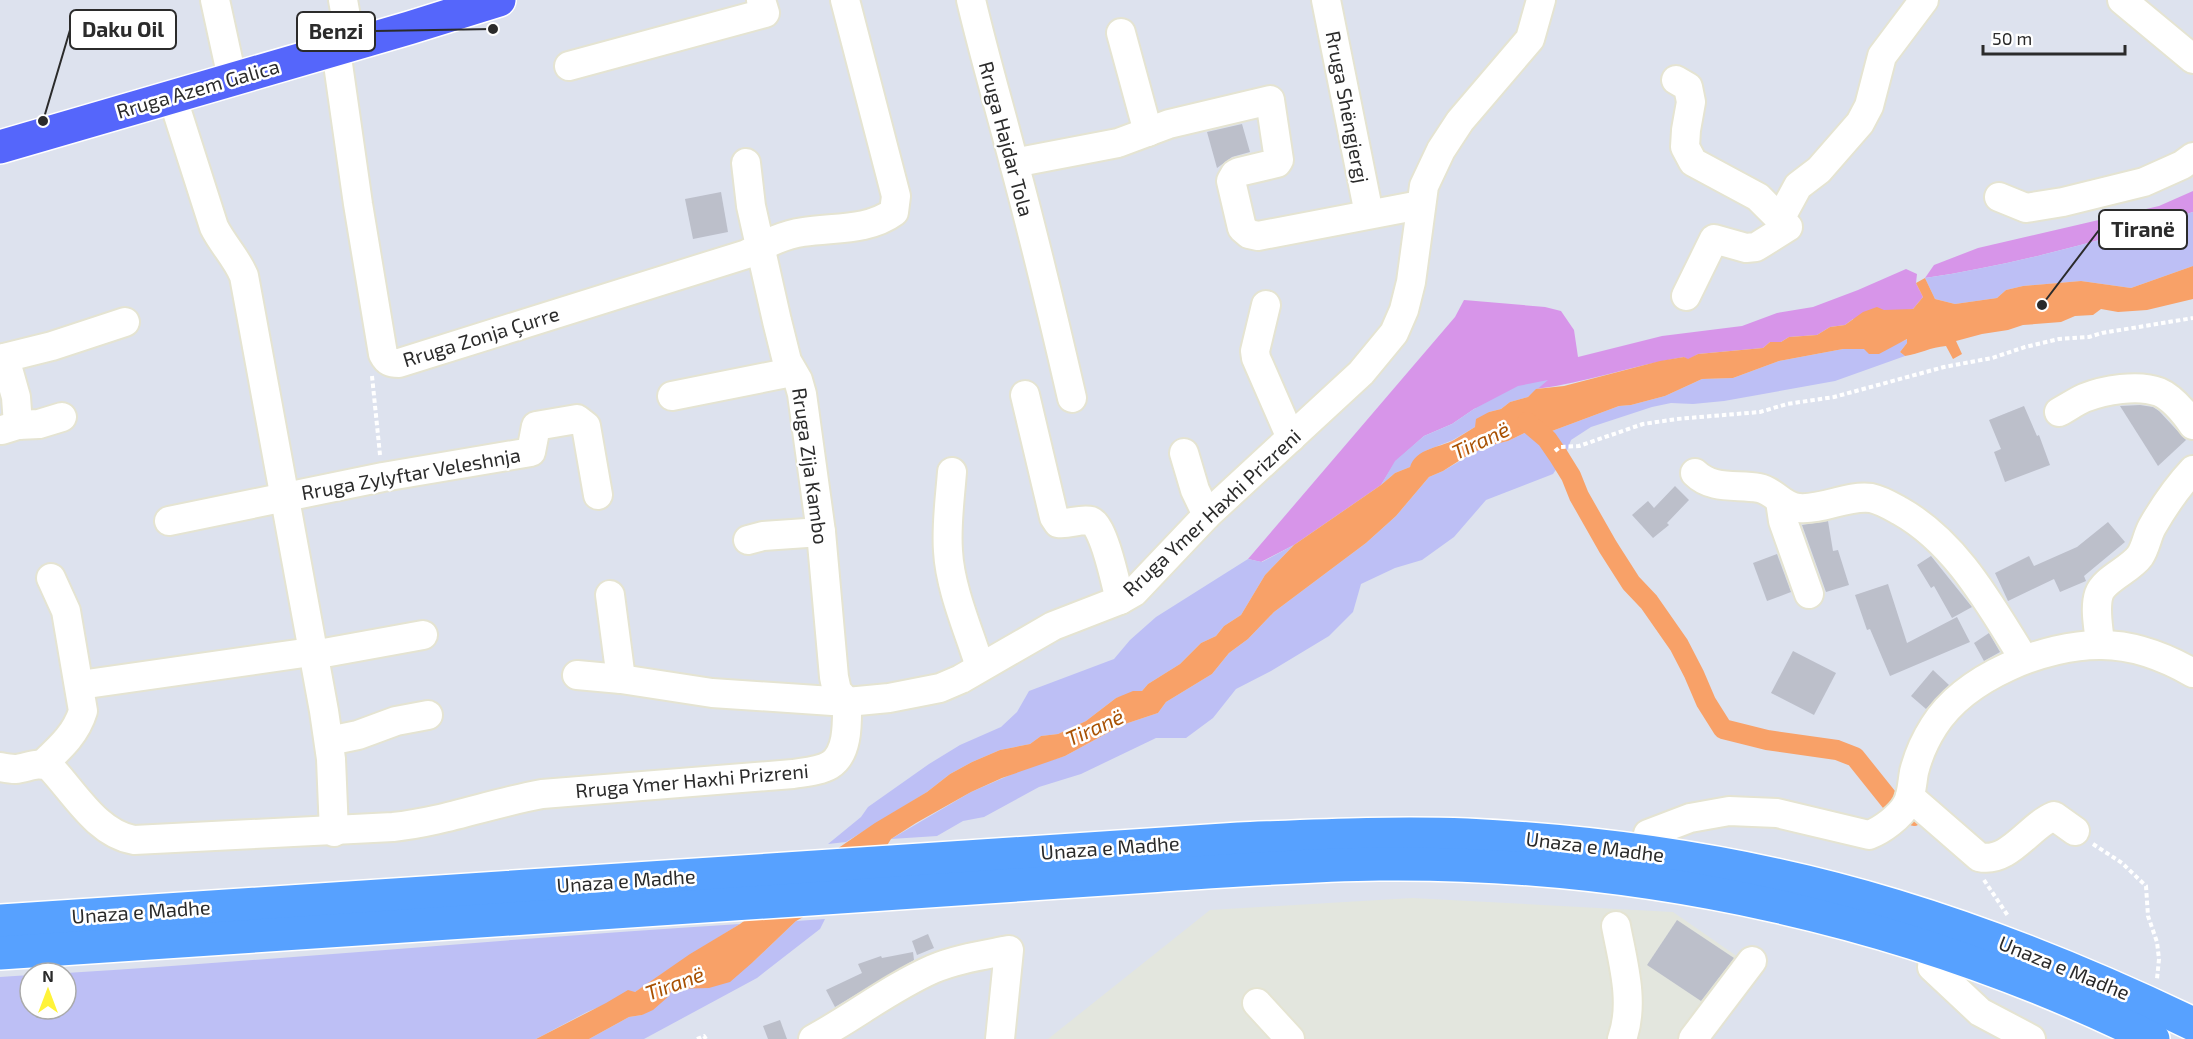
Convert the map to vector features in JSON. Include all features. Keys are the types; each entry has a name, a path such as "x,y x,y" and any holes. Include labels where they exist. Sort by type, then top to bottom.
{"highway":[{"path":"1465,835 1525,826 1569,828 1772,859 1847,877 1957,911 2066,951 2193,1005"},
{"name":"Unaza e Madhe","path":"0,953 649,911 903,877 1239,839 1357,834 1465,835 1642,851 1833,889 1893,905 2027,951 2193,1024"},
{"name":"Unaza e Madhe","path":"0,921 696,876 903,877 1382,864 1473,866 1596,876 1665,885 1735,896 1815,915 1926,947 1997,971 2153,1039"},
{"path":"1473,866 1489,875 1507,880 1605,891 1768,921 1857,944 1932,967 2048,1009 2113,1039"}],"main road":[{"name":"Rruga Azem Galica","path":"0,147 45,127 172,96 497,0"}],"street":[{"path":"215,0 232,78"},
{"name":"Rruga Zonja Çurre","path":"343,0 343,47 369,278 385,359 391,363 411,360 747,254 762,246"},
{"path":"569,66 765,13 761,0"},
{"path":"746,163 751,206 762,246 779,237 805,231 864,225 888,217 894,212 896,196 845,0"},
{"name":"Rruga Hajdar Tola","path":"971,0 1044,278 1072,398"},
{"name":"Rruga Shëngjergj","path":"1326,0 1369,214"},
{"name":"Rruga Ymer Haxhi Prizreni","path":"43,764 56,773 107,829 134,840 334,832 418,824 504,801 542,794 783,775 819,770 831,764 840,756 847,728 847,702 889,698 940,688 961,679 1053,626 1120,600 1134,592 1207,515 1361,374 1394,333 1404,310 1412,282 1420,205 1431,168 1460,121 1530,39 1541,0"},
{"path":"1780,219 1798,186 1819,170 1860,123 1869,106 1882,56 1924,0"},
{"path":"2122,0 2193,59"},
{"path":"1120,33 1148,132"},
{"path":"1676,80 1688,87 1691,102 1685,147 1693,162 1758,197 1788,226 1756,247 1746,248 1714,239 1686,296"},
{"name":"Rruga Zylyftar Veleshnja","path":"172,96 214,228 237,259 244,276 329,741 334,832"},
{"path":"1014,163 1118,143 1169,124 1270,99 1279,160 1277,163 1239,172 1231,181 1242,228 1245,232 1258,236 1420,205"},
{"path":"1999,197 2026,208 2063,202 2144,182 2182,165 2193,157"},
{"name":"Rruga Zija Kambo","path":"762,246 787,362 798,380 802,394 821,532 834,677 837,691 847,702"},
{"path":"1266,304 1255,351 1256,358 1291,438"},
{"path":"62,417 39,424 9,428 16,397 3,358 52,346 125,322"},
{"path":"672,396 792,372"},
{"path":"2059,412 2084,398 2136,389 2158,392 2172,400 2193,425"},
{"path":"1025,395 1054,517 1058,523 1091,521 1096,525 1120,600"},
{"name":"Rruga Zylyftar Veleshnja","path":"169,521 382,477 531,452 536,426 577,419 586,426 598,495"},
{"path":"1184,453 1195,490 1207,515"},
{"path":"2100,645 2097,604 2100,591 2139,557 2162,510 2193,470"},
{"path":"952,472 947,532 951,576 980,667"},
{"path":"1695,473 1701,479 1711,483 1768,490 1780,501 1799,508 1863,498 1873,499 1905,514 1926,528 1963,567 2024,659"},
{"path":"1780,501 1783,521 1809,594"},
{"path":"748,540 821,532"},
{"path":"0,767 17,769 43,764 63,745 79,724 83,711 66,611 51,578"},
{"path":"610,595 621,679"},
{"path":"80,685 304,653 324,653 423,635"},
{"path":"1648,834 1690,818 1729,811 1755,811 1794,816 1869,835 1878,831 1903,808 1920,755 1943,714 1976,686 2005,668 2024,659 2075,647 2100,645 2135,649 2156,655 2193,673"},
{"path":"577,675 621,679 712,693 847,702"},
{"path":"329,741 357,735 396,721 428,715"},
{"path":"1903,808 1980,857 1989,859 1997,858 2006,852 2044,820 2065,824"},
{"path":"1616,926 1629,1017 1622,1039"},
{"path":"813,1039 842,1023 881,996 934,969 1009,950 1000,1039"},
{"path":"1694,1039 1752,961"},
{"path":"1932,967 1980,1012 2031,1039"},
{"path":"1257,1003 1290,1039"}],"path":[{"path":"1556,451 1560,447 1579,446 1643,424 1760,412 1794,402 1834,398 1944,368 1992,358 2045,342 2089,337 2193,318"},
{"path":"382,477 372,376 385,359"},
{"path":"2065,824 2122,863 2146,886 2148,916 2157,942 2159,959 2157,978"},
{"path":"1989,859 1980,874 2008,916"},
{"path":"697,1039 705,1038"}],"shaded area":[{"path":"2193,191 2193,212 2060,250 1993,266 1925,278 1934,265 1978,248 2159,206"},
{"path":"1906,269 1917,274 1916,283 1923,297 1913,309 1853,319 1845,325 1830,327 1817,335 1789,337 1781,342 1770,342 1763,348 1698,354 1688,360 1684,357 1665,360 1573,383 1536,389 1546,381 1474,409 1452,424 1424,436 1396,461 1381,485 1294,545 1261,562 1248,559 1455,317 1464,300 1545,307 1561,311 1574,330 1578,357 1662,336 1742,326 1777,313 1813,307"},
{"path":"1412,898 1673,912 1741,959 1685,1039 1048,1039 1210,910"}],"sand":[{"path":"2193,212 2193,266 2131,288 2081,281 2023,286 2006,290 1997,298 1955,304 1935,299 1925,278 1993,266 2060,250"},
{"path":"1908,339 1900,352 1905,356 1835,381 1724,401 1693,404 1671,403 1591,427 1571,440 1565,456 1553,474 1486,500 1454,537 1422,560 1395,568 1361,584 1353,612 1329,636 1236,689 1213,718 1186,738 1156,738 1081,774 1039,787 984,817 963,821 937,836 891,839 971,792 1026,768 1065,756 1122,725 1158,713 1166,702 1212,674 1229,653 1248,639 1274,612 1366,543 1396,516 1429,477 1487,445 1508,441 1533,429 1552,431 1619,406 1665,396 1702,379 1733,378 1779,361 1843,349 1894,345"},
{"path":"1548,380 1528,397 1489,412 1475,427 1453,440 1425,451 1410,467 1395,473 1381,485 1395,461 1424,436 1452,424 1474,409 1518,386"},
{"path":"1294,545 1265,575 1241,615 1224,626 1216,636 1201,643 1180,664 1148,684 1142,691 1116,698 1086,721 1058,734 1041,736 1030,744 1000,750 972,762 846,842 828,844 861,817 868,807 929,764 960,745 1001,727 1017,712 1029,691 1114,659 1130,640 1156,617 1248,559 1262,562"},
{"path":"825,919 820,929 757,978 644,1039 589,1039 629,1017 642,1015 672,989 753,962 796,921"},
{"path":"740,924 635,992 587,1012 536,1039 0,1039 0,977 18,976 18,1021 78,1021 78,972"}],"water":[{"path":"2193,266 2193,299 2147,310 2118,312 2101,309 2093,315 2075,316 2061,322 2023,325 1982,334 1956,341 1962,354 1953,359 1946,346 1905,356 1900,352 1907,343 1907,339 1879,354 1869,354 1864,349 1843,349 1779,361 1733,378 1702,379 1665,396 1619,406 1552,431 1533,429 1508,441 1487,446 1429,477 1396,516 1366,543 1274,612 1248,639 1229,653 1212,674 1166,702 1158,713 1122,725 1065,756 1002,778 971,792 916,823 891,839 865,881 858,887 796,921 730,982 709,988 672,989 669,996 653,1010 629,1017 589,1039 536,1039 628,990 635,992 690,954 740,924 835,854 834,851 927,792 950,774 1000,750 1030,744 1041,736 1058,734 1086,721 1116,698 1133,691 1142,691 1148,684 1180,664 1201,643 1216,636 1224,626 1241,615 1265,575 1294,545 1395,473 1410,467 1417,456 1423,452 1454,440 1475,427 1476,419 1501,409 1510,402 1528,397 1536,389 1564,386 1660,361 1684,357 1688,359 1698,354 1763,348 1770,342 1781,342 1789,337 1817,335 1830,327 1845,325 1863,312 1877,307 1884,310 1913,309 1923,297 1916,283 1925,278 1935,299 1955,304 1997,298 2006,290 2023,286 2081,281 2131,288"}],"building":[{"path":"1242,124 1250,152 1232,157 1217,168 1207,132"},
{"path":"721,192 728,232 693,239 685,199"},
{"path":"2024,406 2037,436 2039,435 2050,465 2005,482 1994,452 2001,449 1989,420"},
{"path":"2120,406 2153,407 2159,411 2186,440 2158,466"},
{"path":"1675,486 1689,500 1667,523 1669,525 1653,538 1632,515 1648,501 1654,508"},
{"path":"1828,521 1833,551 1838,550 1849,585 1826,592 1802,525"},
{"path":"2108,522 2125,542 2084,576 2086,581 2060,592 2054,579 2008,601 1995,573 2029,556 2034,566 2077,547"},
{"path":"1777,554 1791,592 1767,601 1753,563"},
{"path":"1931,556 1972,607 1952,618 1934,586 1931,588 1917,565"},
{"path":"1888,584 1907,643 1957,617 1970,642 1890,676 1870,629 1867,630 1855,595"},
{"path":"1989,633 2000,652 1984,661 1974,643"},
{"path":"1793,651 1836,673 1814,715 1771,693"},
{"path":"1933,670 1949,685 1926,709 1911,696"},
{"path":"1677,920 1734,958 1701,1001 1647,965"},
{"path":"928,934 934,948 917,955 912,941"},
{"path":"913,952 914,960 835,1007 826,990 862,973 858,964 881,956 882,958"},
{"path":"780,1020 787,1039 768,1039 763,1026"}],"waterway":[{"path":"1527,422 1547,439 1558,455 1608,547 1631,583 1649,602 1679,645 1706,702 1723,729 1767,740 1837,750 1855,757 1891,802 1914,816"}],"place":[{"name":"Benzi","path":"493,29"},
{"name":"Daku Oil","path":"43,121"},
{"name":"Tiranë","path":"2042,305"}]}
